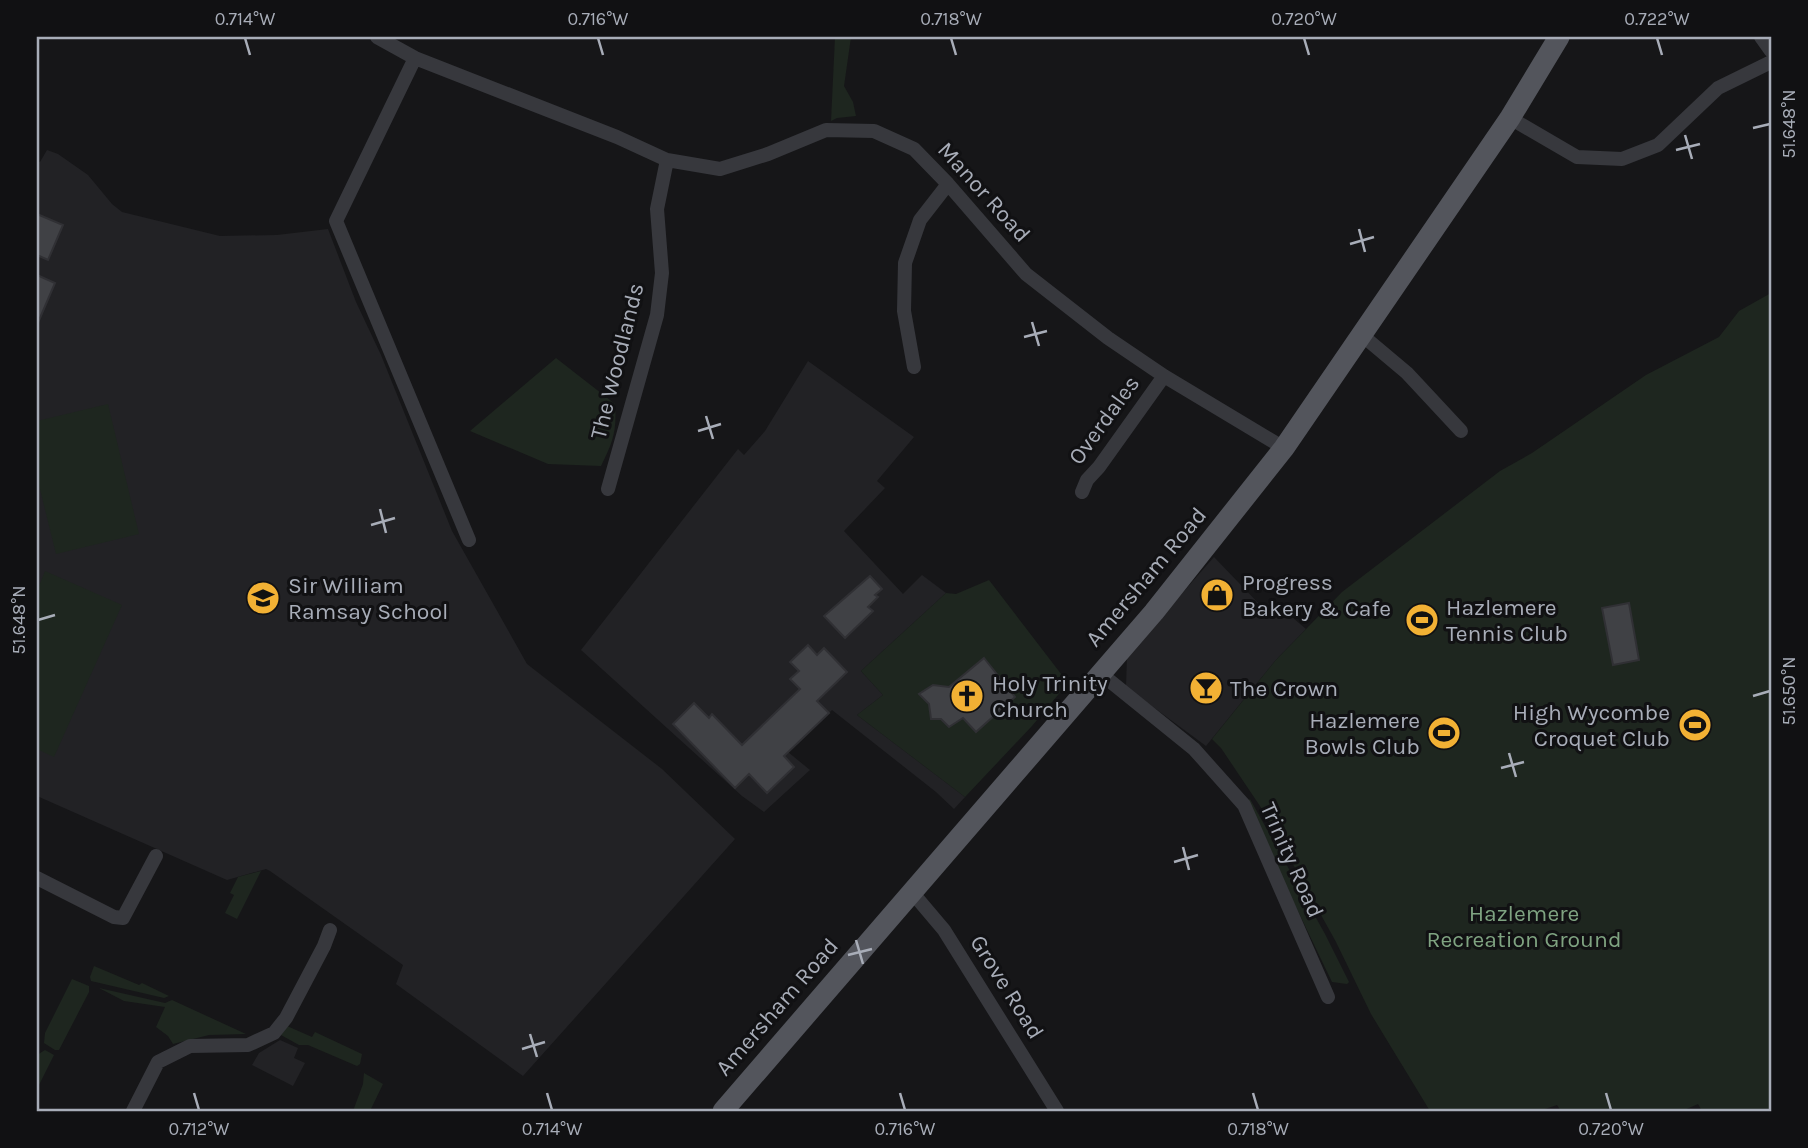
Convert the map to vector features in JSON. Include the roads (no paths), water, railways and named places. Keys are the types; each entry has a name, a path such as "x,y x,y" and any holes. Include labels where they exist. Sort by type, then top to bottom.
{"main road":[{"name":"Amersham Road","path":"723,1111 1154,612 1284,449 1510,118 1554,38"}],"street":[{"name":"Manor Road","path":"377,37 415,58 617,136 667,160 720,169 826,131 874,131 914,149 1026,274 1108,338 1164,376 1284,449"},
{"path":"1762,37 1771,51"},
{"path":"415,58 336,221 469,540"},
{"path":"1510,118 1577,157 1622,159 1658,145 1718,88 1771,62"},
{"name":"The Woodlands","path":"608,489 657,315 662,273 657,209 667,160"},
{"path":"914,367 904,311 905,263 920,220 948,184"},
{"path":"1363,336 1407,373 1461,431"},
{"name":"Overdales","path":"1082,492 1087,480 1164,376"},
{"name":"Trinity Road","path":"1100,673 1194,749 1244,805 1328,997"},
{"path":"37,878 114,917 123,918 156,856"},
{"name":"Grove Road","path":"911,891 944,930 1058,1111"},
{"path":"132,1111 158,1062 190,1046 248,1045 274,1033 286,1018 330,930"}],"place":[{"name":"Progress Bakery & Cafe","path":"1217,595"},
{"name":"Sir William Ramsay School","path":"263,598"},
{"name":"Hazlemere Tennis Club","path":"1422,620"},
{"name":"The Crown","path":"1206,688"},
{"name":"Holy Trinity Church","path":"967,696"},
{"name":"High Wycombe Croquet Club","path":"1695,725"},
{"name":"Hazlemere Bowls Club","path":"1444,733"}],"park label":[{"name":"Hazlemere Recreation Ground","path":"1524,926"}]}
